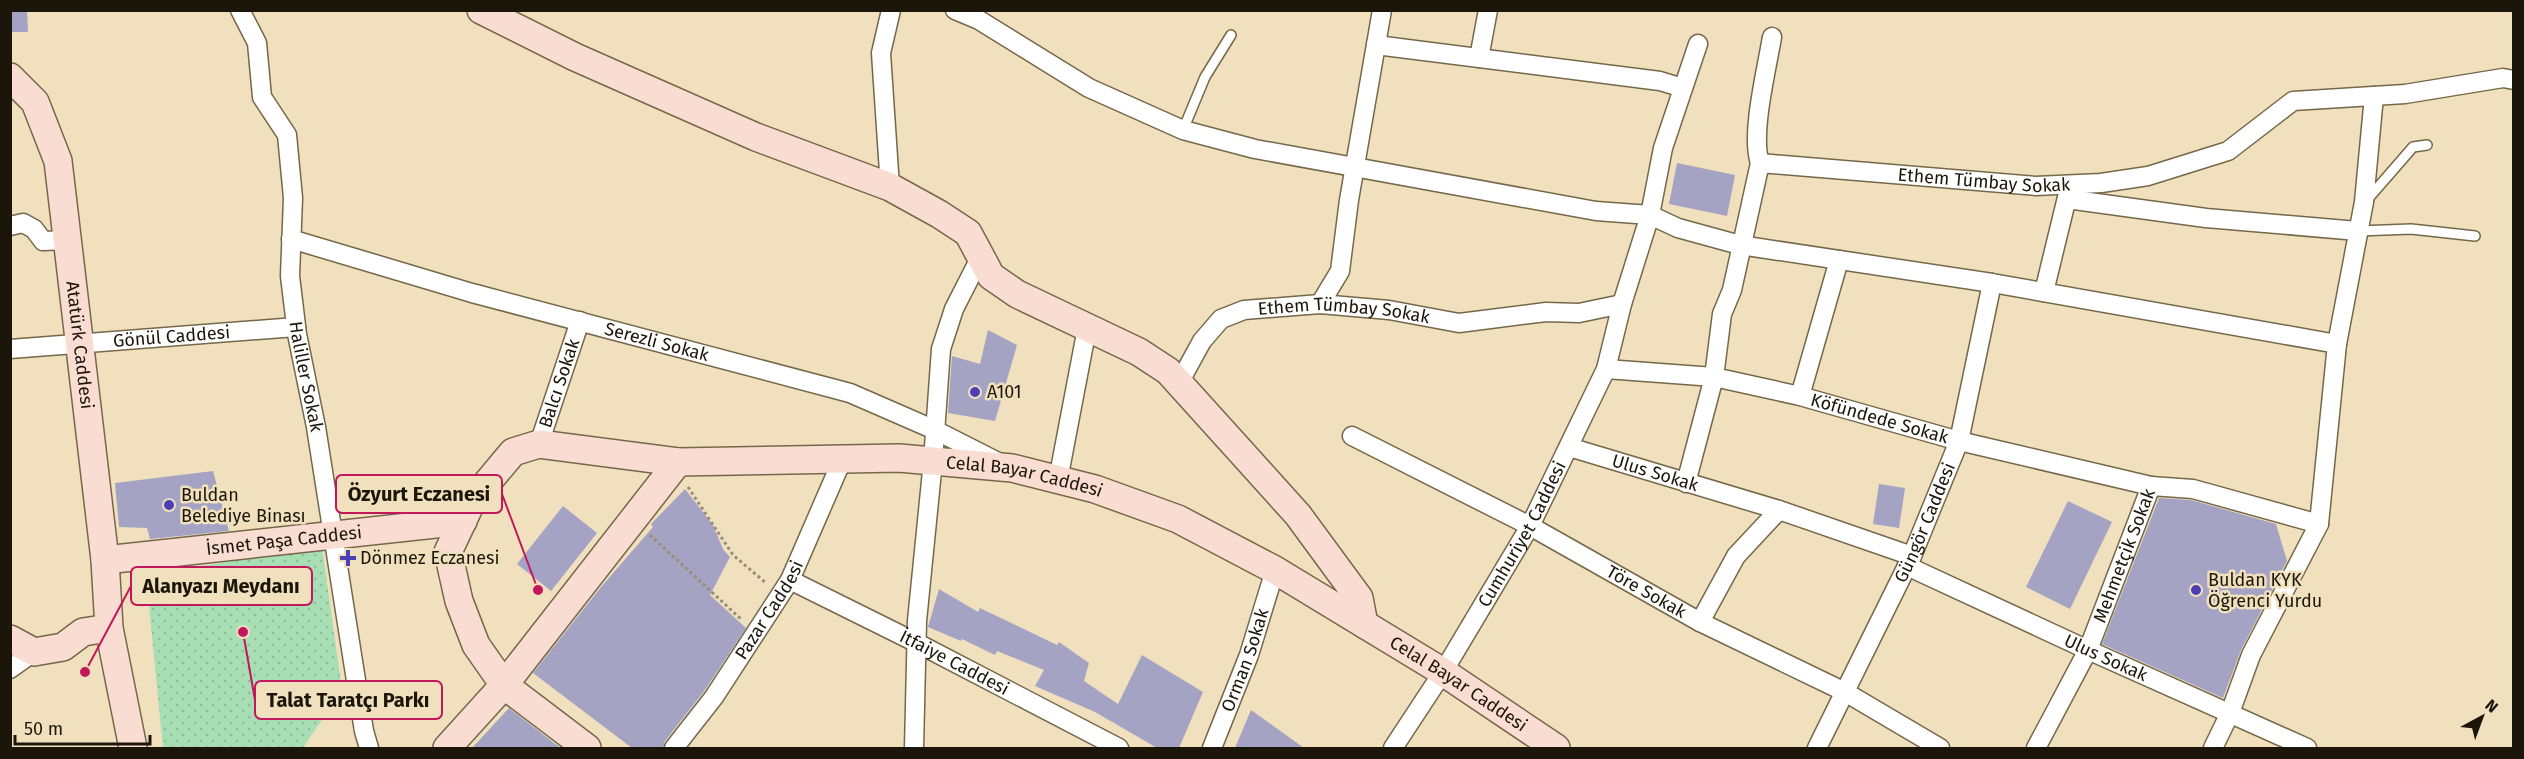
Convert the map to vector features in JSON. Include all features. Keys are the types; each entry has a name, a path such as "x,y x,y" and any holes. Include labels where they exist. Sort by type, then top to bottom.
{"street":[{"name":"Haliller Sokak","path":"240,10 257,43 262,97 287,135 293,198 290,276 296,327 316,427 331,536 364,731 369,748"},
{"path":"481,10 575,57 756,137 890,187 968,233 991,276 1017,294 1139,352 1168,371 1310,531 1359,598 1364,624"},
{"path":"890,187 881,53 891,10"},
{"path":"955,10 979,20 1089,88 1183,130 1255,149 1596,211 1650,214 1678,228 1740,245 1992,283 2337,345"},
{"path":"1320,304 1340,271 1382,10"},
{"path":"1479,58 1488,10"},
{"path":"1686,483 1714,378 1722,314 1732,290 1740,245 1760,163 1756,152 1758,128 1772,37"},
{"name":"Cumhuriyet Caddesi","path":"1393,748 1443,672 1530,526 1606,369 1622,304 1650,214 1663,148 1698,44"},
{"path":"1376,45 1660,81 1683,88"},
{"name":"Atatürk Caddesi","path":"10,77 35,102 58,161 105,560 109,628 133,748"},
{"name":"Ethem Tümbay Sokak","path":"1760,163 1810,165 1941,179 2036,186 2068,192 2101,183 2148,176 2228,151 2293,101 2414,93 2503,78 2514,80"},
{"path":"2213,748 2230,714 2251,655 2319,524 2337,345 2364,202 2374,96"},
{"path":"2044,292 2068,192 2206,218 2358,231"},
{"path":"10,226 23,223 34,229 43,241 68,240"},
{"name":"Serezli Sokak","path":"291,239 472,293 850,393 935,430 1012,468"},
{"path":"914,748 917,643 941,349 954,309 980,258"},
{"path":"1800,396 1839,260"},
{"name":"Güngör Caddesi","path":"1817,748 1909,561 1959,441 1992,283"},
{"name":"Ethem Tümbay Sokak","path":"1179,383 1202,340 1221,319 1244,310 1320,304 1389,310 1459,323 1546,312 1579,313 1622,304"},
{"name":"Balcı Sokak","path":"539,444 580,321"},
{"name":"Gönül Caddesi","path":"10,349 296,327"},
{"path":"1058,480 1087,328"},
{"name":"Köfündede Sokak","path":"1606,369 1714,378 1800,396 1959,441 2151,486"},
{"name":"Töre Sokak","path":"1352,436 1530,526 1700,622 1845,693 1940,748"},
{"name":"Celal Bayar Caddesi","path":"587,748 504,685 476,645 459,602 448,552 472,501 513,452 539,444 674,468 843,458 899,458 1012,468 1095,489 1178,519 1275,570 1443,672 1556,748"},
{"name":"Ulus Sokak","path":"1569,447 1779,510 1909,561 2088,651 2307,748"},
{"name":"Pazar Caddesi","path":"674,748 714,697 785,587 843,458"},
{"path":"447,748 504,685 674,468"},
{"name":"Mehmetçik Sokak","path":"2036,748 2088,651 2151,486 2193,489 2319,524"},
{"path":"1700,622 1736,556 1779,510"},
{"name":"İsmet Paşa Caddesi","path":"105,560 463,521"},
{"name":"Orman Sokak","path":"1212,748 1250,655 1275,570"},
{"name":"İtfaiye Caddesi","path":"785,587 917,643 1119,748"},
{"path":"10,669 34,652 63,647 83,632 109,628"},
{"path":"10,639 34,652"}],"lane":[{"path":"1183,130 1205,77 1231,35"},
{"path":"2364,202 2413,147 2427,145"},
{"path":"2358,231 2411,229 2475,236"}],"path":[{"path":"674,468 690,488 733,555 785,587"},
{"path":"632,520 660,543 756,634"}],"green space":[{"path":"322,547 342,690 303,748 163,748 146,575"}],"building":[{"path":"10,10 27,10 28,32 10,32"},
{"path":"1677,163 1735,175 1727,216 1669,204"},
{"name":"A101","path":"988,330 1017,345 995,421 948,413 952,356 980,364"},
{"name":"Buldan Belediye Binası","path":"213,471 229,531 150,539 147,528 119,527 115,483"},
{"path":"1879,484 1905,488 1899,528 1873,524"},
{"path":"685,489 713,525 723,549 730,557 710,595 746,628 705,690 665,741 663,748 632,748 533,673 601,587 653,527 651,524"},
{"name":"Buldan KYK Öğrenci Yurdu","path":"2159,498 2191,500 2276,524 2287,561 2241,650 2223,698 2102,644"},
{"path":"2068,501 2112,522 2070,609 2026,587"},
{"path":"563,506 597,533 551,591 517,564"},
{"path":"939,589 978,612 980,608 1057,645 1059,642 1089,663 1084,681 1118,704 1142,655 1203,692 1179,748 1157,748 1095,712 1035,686 1044,670 997,651 995,655 962,639 961,641 928,627"},
{"path":"509,708 554,743 561,748 472,748"},
{"path":"1251,710 1304,748 1235,748"}],"place":[{"name":"A101","path":"975,392"},
{"name":"Buldan Belediye Binası","path":"169,505"},
{"name":"Dönmez Eczanesi","path":"348,558"},
{"name":"Özyurt Eczanesi","path":"538,590"},
{"name":"Buldan KYK Öğrenci Yurdu","path":"2196,590"},
{"name":"Talat Taratçı Parkı","path":"243,632"},
{"name":"Alanyazı Meydanı","path":"85,672"}]}
